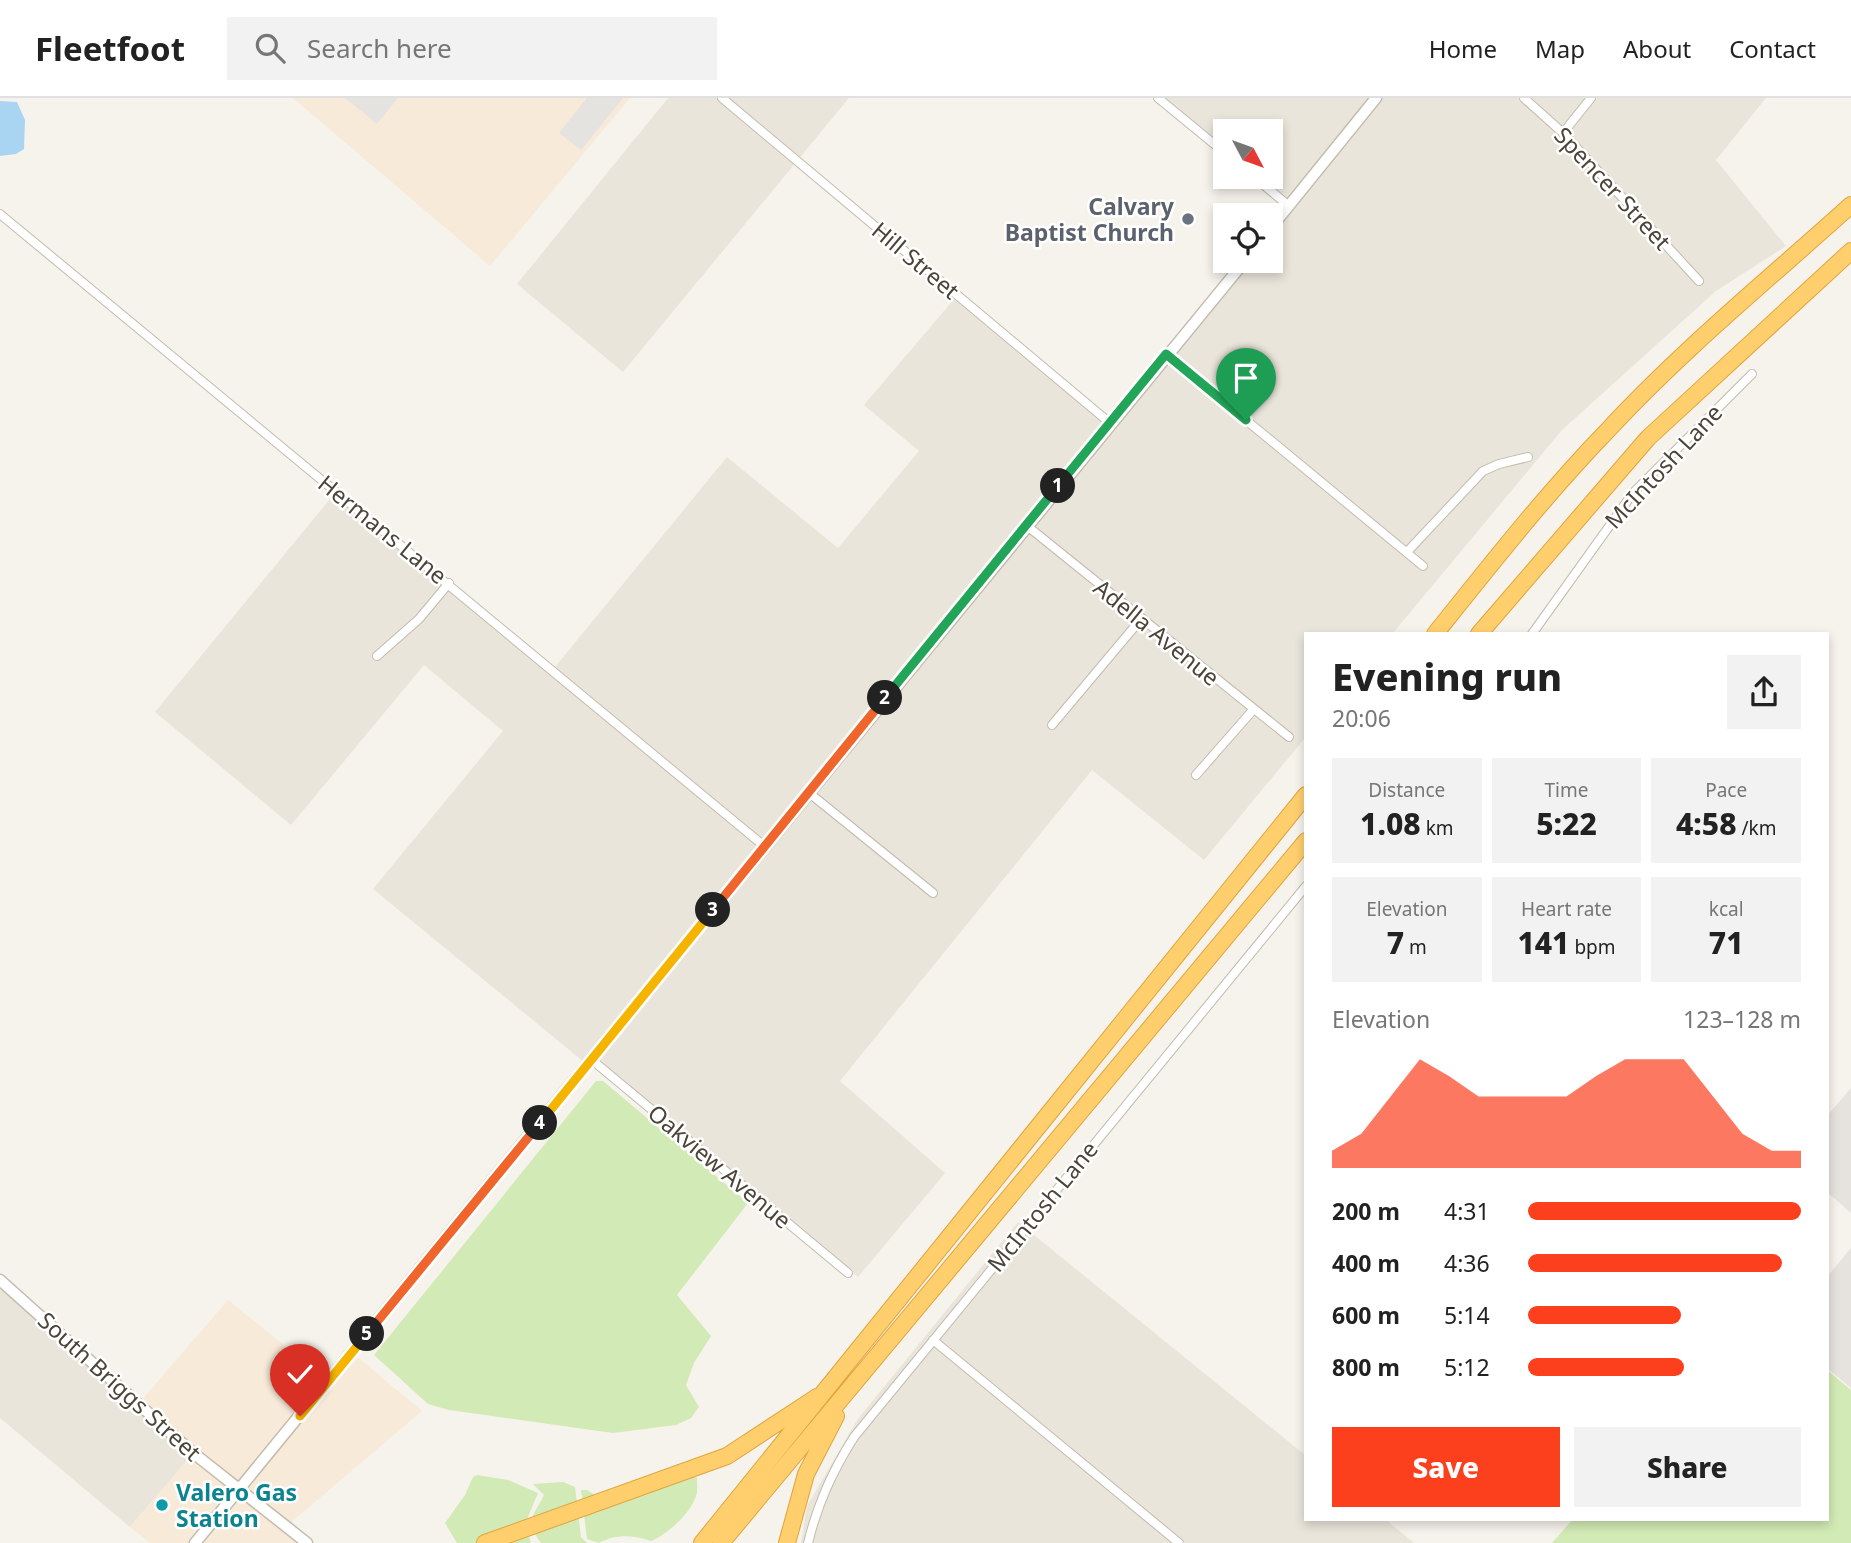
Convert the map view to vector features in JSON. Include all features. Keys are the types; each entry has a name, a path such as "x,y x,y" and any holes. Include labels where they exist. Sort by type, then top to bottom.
{"highway":[{"path":"1437,632 1513,536 1608,429 1716,323 1851,205"},
{"path":"1481,632 1648,438 1846,255"},
{"path":"702,1543 1304,797"},
{"path":"721,1543 1304,843"},
{"path":"787,1543 792,1517 816,1451 867,1366"},
{"path":"485,1543 727,1455 826,1392"}],"street":[{"name":"Hill Street","path":"722,98 1110,423"},
{"path":"1157,98 1213,143"},
{"name":"Spencer Street","path":"1524,98 1563,132 1699,281"},
{"path":"1563,132 1591,98"},
{"path":"1283,213 1373,99"},
{"path":"1268,189 1289,206"},
{"name":"Hermans Lane","path":"0,214 764,845"},
{"path":"195,1543 1235,273"},
{"path":"1166,354 1423,566"},
{"name":"McIntosh Lane","path":"1533,632 1633,493 1752,374"},
{"path":"1407,552 1483,471 1528,457"},
{"name":"Adella Avenue","path":"1026,525 1289,737"},
{"path":"377,656 419,619 449,583"},
{"path":"1052,725 1140,619"},
{"path":"1196,775 1253,710"},
{"path":"808,792 933,893"},
{"name":"McIntosh Lane","path":"808,1543 816,1510 832,1472 854,1437 1304,889"},
{"name":"Oakview Avenue","path":"592,1060 848,1273"},
{"name":"South Briggs Street","path":"1,1283 142,1408 307,1543"},
{"path":"933,1339 1179,1543"}],"shaded area":[{"path":"293,98 630,98 490,266"},
{"path":"345,98 398,98 377,124"},
{"path":"587,98 623,98 581,150 559,133"},
{"path":"668,98 849,98 623,372 517,284"},
{"path":"1164,98 1373,98 1288,200 1275,189 1283,189 1283,119 1213,119 1213,138"},
{"path":"1382,98 1766,98 1716,160 1786,246 1716,291 1562,430 1394,632 1304,632 1304,739 1204,860 1092,770 840,1081 945,1173 858,1277 597,1060 1239,273 1283,273 1283,220"},
{"path":"955,298 1105,424 763,840 555,667 727,457 838,548 919,451 864,405"},
{"path":"334,494 760,846 584,1062 373,889 503,731 424,665 291,825 155,712"},
{"path":"1851,1088 1851,1213 1829,1194 1829,1114"},
{"path":"1018,1222 1304,1454 1304,1521 1387,1521 1414,1543 801,1543 807,1506 857,1420"},
{"path":"1851,1248 1851,1388 1829,1370 1829,1275"},
{"path":"3,1287 191,1456 130,1527 0,1418 0,1291"},
{"path":"228,1300 326,1379 349,1350 422,1411 282,1530 299,1543 150,1543 130,1527 195,1451 140,1402"}],"green space":[{"path":"596,1081 603,1081 748,1203 677,1295 711,1336 694,1363 686,1385 699,1407 691,1418 676,1425 613,1433 449,1410 428,1404 374,1355"},
{"path":"1829,1372 1851,1390 1851,1543 1552,1543 1571,1521 1829,1521"},
{"path":"685,1473 697,1478 696,1496 684,1516 664,1534 651,1541 625,1536 599,1543 587,1539 581,1490 587,1490 607,1503"},
{"path":"477,1475 508,1480 538,1493 525,1524 531,1543 457,1543 445,1523 465,1495 473,1477"},
{"path":"563,1482 575,1487 581,1537 587,1543 541,1543 531,1524 544,1495 533,1484"}],"water":[{"path":"0,101 17,102 25,120 24,149 16,154 0,156"}],"place":[{"name":"Calvary Baptist Church","path":"1188,219"},
{"name":"Valero Gas Station","path":"162,1505"}],"route":[{"path":"300,1416 1166,354 1246,420"}]}
